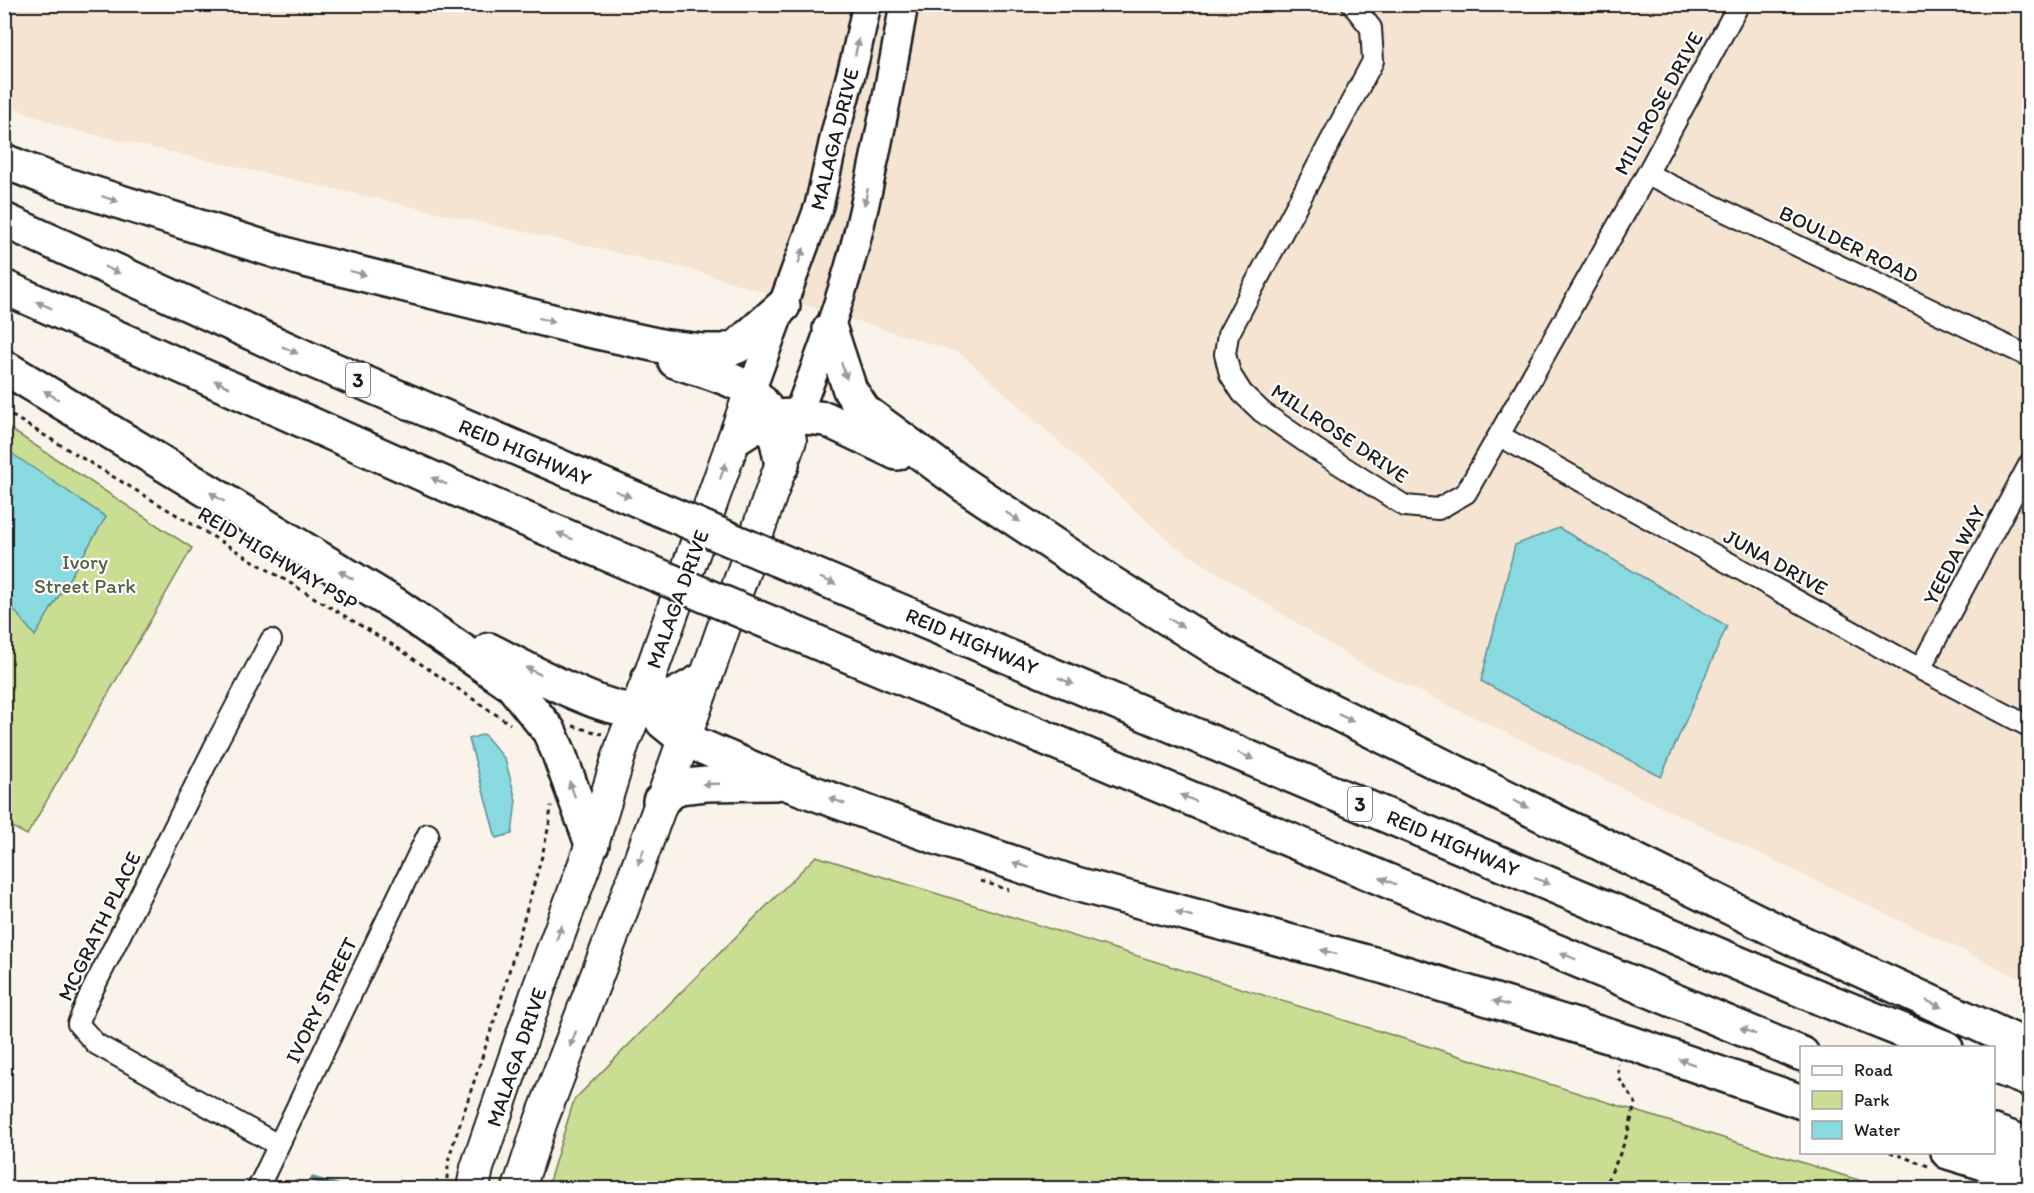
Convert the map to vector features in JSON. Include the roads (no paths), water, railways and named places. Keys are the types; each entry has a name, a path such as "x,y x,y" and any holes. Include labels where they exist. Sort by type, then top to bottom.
{"highway":[{"path":"4,161 54,181 301,259 588,330 666,346 702,351 725,351 738,346 783,306"},
{"name":"REID HIGHWAY","path":"4,220 311,360 774,558 1823,999 1943,1046"},
{"path":"4,287 481,500 638,567 1800,1053"},
{"path":"830,329 850,390 864,411 964,485 1108,581 1220,651 1330,710 1798,941 2030,1048"},
{"path":"588,330 724,376 752,391 783,417"},
{"path":"4,367 396,605 512,686 549,731 592,844"},
{"path":"735,439 783,417 826,419 964,485"},
{"path":"782,465 783,417"},
{"path":"396,605 609,707 646,697 674,696 704,679"},
{"path":"646,697 663,722 684,739 786,783 933,836 1076,884 1385,967 1630,1042 1800,1101"},
{"path":"660,801 678,787 706,784 786,783"},
{"path":"1995,1066 2030,1080"},
{"path":"1995,1132 2030,1145"},
{"path":"1955,1154 2030,1177"}],"main road":[{"name":"MALAGA DRIVE","path":"473,1188 481,1157 592,844 610,738 646,697 671,611 819,206 867,4"},
{"name":"MALAGA DRIVE","path":"783,417 830,329 860,226 904,4"},
{"path":"519,1188 541,1121 614,931 782,465"}],"street":[{"name":"MILLROSE DRIVE","path":"1352,4 1371,28 1373,61 1228,335 1225,354 1230,374 1242,393 1262,412 1405,506 1438,509 1466,493 1500,436 1739,4"},
{"name":"BOULDER ROAD","path":"1647,174 2030,357"},
{"name":"JUNA DRIVE","path":"1500,436 1920,669 2030,727"},
{"name":"YEEDA WAY","path":"1920,669 2030,463"},
{"name":"MCGRATH PLACE","path":"272,640 218,740 88,999 78,1024 96,1044 278,1145"},
{"name":"IVORY STREET","path":"258,1188 428,834"}],"water":[{"path":"5,449 106,517 35,636 5,599"},
{"path":"1559,528 1727,626 1661,777 1481,681 1515,545"},
{"path":"484,734 505,759 516,800 512,834 496,838 469,739"}],"waterway":[{"path":"313,1179 343,1188"}],"park label":[{"name":"Ivory Street Park","path":"85,573"}]}
